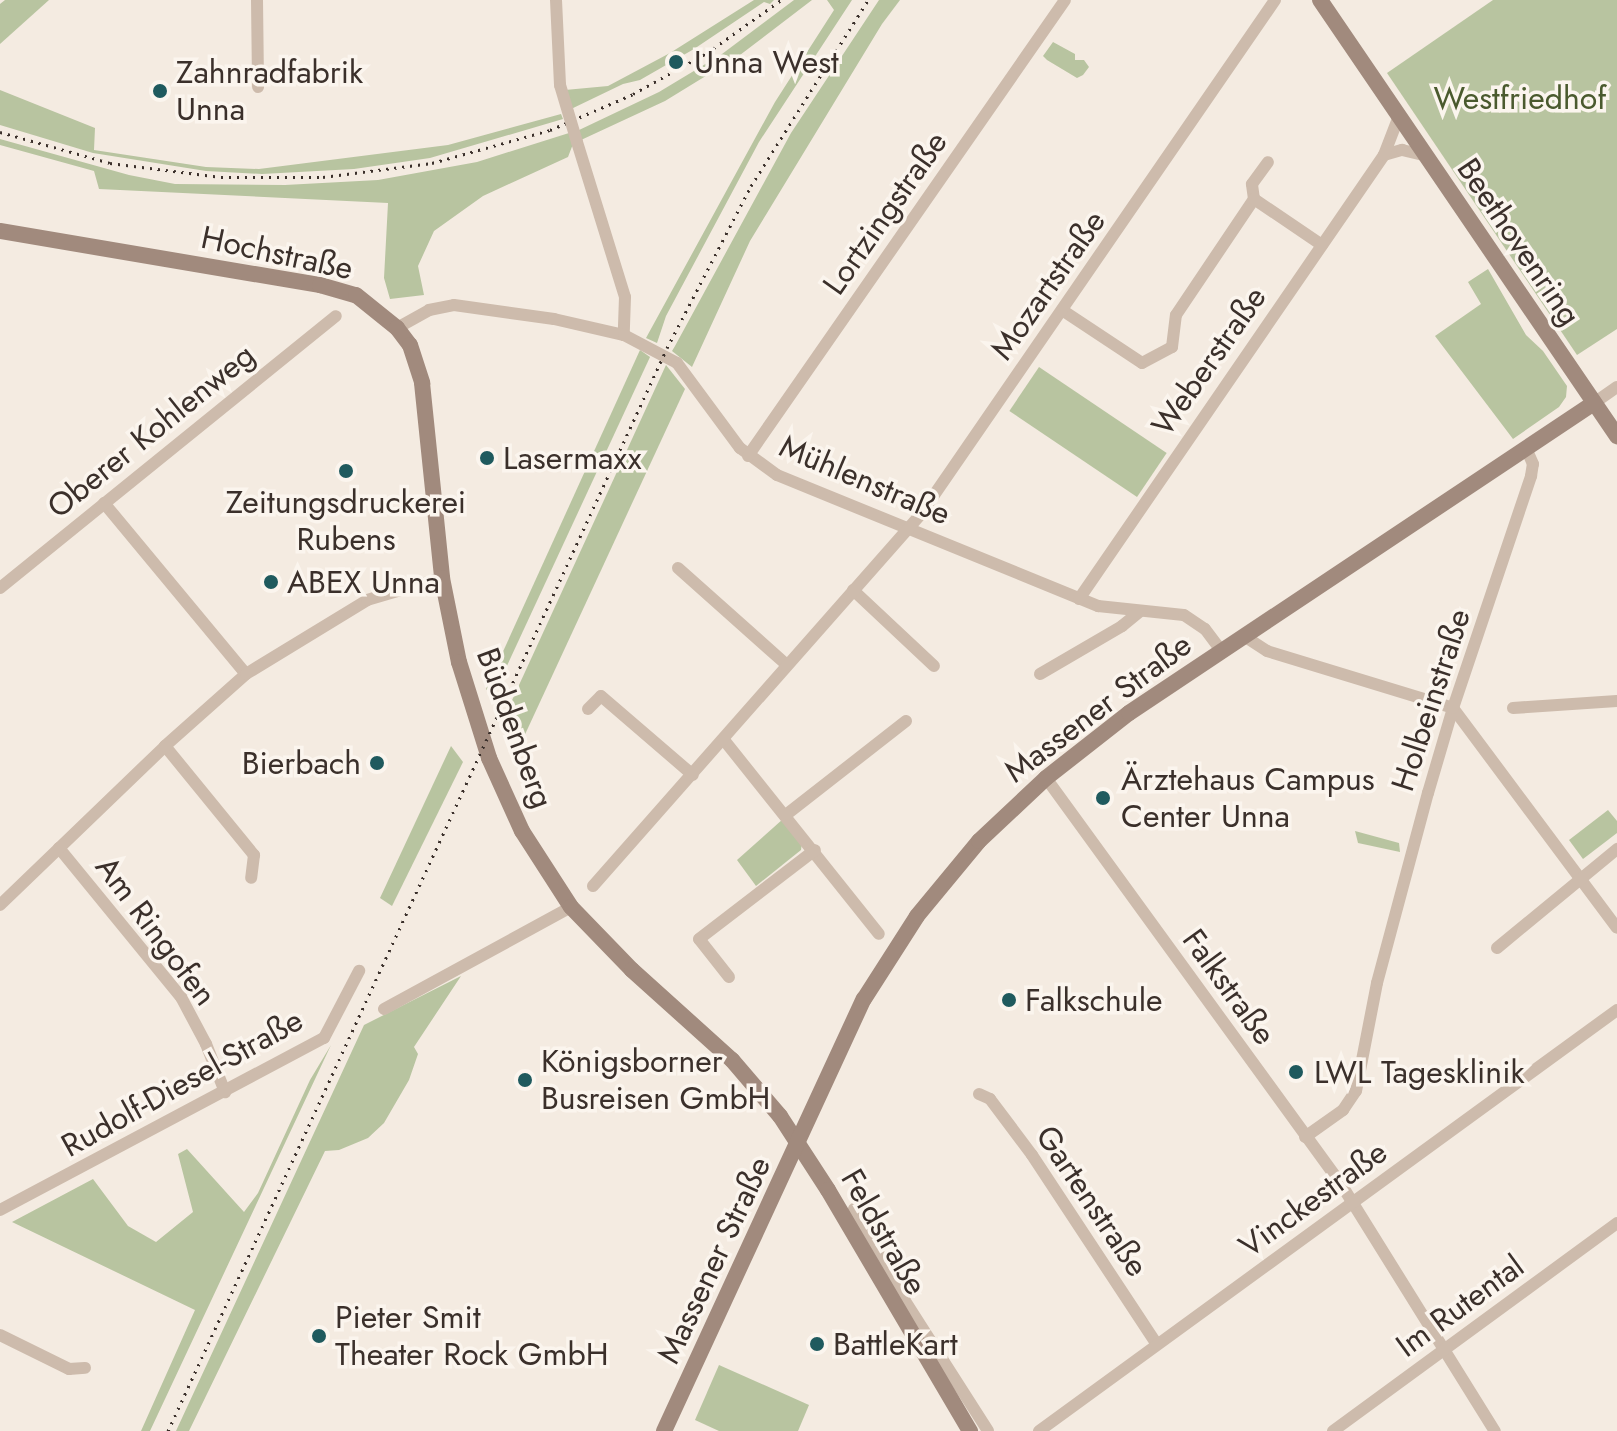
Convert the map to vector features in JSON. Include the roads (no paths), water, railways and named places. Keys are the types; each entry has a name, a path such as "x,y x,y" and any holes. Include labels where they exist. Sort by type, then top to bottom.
{"main road":[{"name":"Beethovenring","path":"1320,0 1617,436"},
{"name":"Hochstraße","path":"0,231 320,285 356,295 397,328"},
{"name":"Büddenberg","path":"397,328 410,345 424,391 442,578 462,671 489,758 522,831 571,907 732,1060 799,1143"},
{"name":"Massener Straße","path":"664,1431 864,999 893,950 935,892 979,841 1046,778 1113,724 1594,403"},
{"name":"Feldstraße","path":"799,1143 970,1431"}],"street":[{"path":"257,0 258,87"},
{"path":"397,328 429,310 454,305 554,319 624,335 625,297 560,85 556,0"},
{"name":"Lortzingstraße","path":"748,456 1065,0"},
{"name":"Mozartstraße","path":"593,886 910,527 1275,0"},
{"name":"Weberstraße","path":"1079,599 1384,155 1399,116"},
{"path":"1384,155 1402,150 1427,156"},
{"path":"1062,310 1142,363 1172,347 1176,315 1254,199 1252,184 1268,162"},
{"path":"1254,199 1322,245"},
{"name":"Oberer Kohlenweg","path":"0,588 336,316"},
{"name":"Mühlenstraße","path":"624,335 677,363 748,456 777,475 1098,606 1184,615 1205,629 1221,650"},
{"name":"Massener Straße","path":"1594,403 1617,387"},
{"name":"Holbeinstraße","path":"1305,1137 1343,1110 1356,1091 1377,983 1453,708 1531,476 1533,464 1526,448"},
{"path":"104,503 246,674"},
{"path":"678,568 787,665"},
{"path":"0,905 165,746 246,674 367,600 442,578"},
{"path":"853,590 934,666"},
{"path":"1040,674 1122,626 1139,612"},
{"path":"1244,636 1267,651 1453,708 1617,928"},
{"path":"588,709 601,696 693,775"},
{"path":"1513,708 1617,701"},
{"path":"787,814 906,721"},
{"path":"724,740 787,814 879,934"},
{"path":"165,746 254,855 251,878"},
{"name":"Falkstraße","path":"1046,778 1354,1203 1495,1431"},
{"name":"Am Ringofen","path":"59,848 181,997 206,1044 225,1092"},
{"path":"1497,948 1579,877 1617,849"},
{"path":"729,977 699,939 815,850"},
{"path":"384,1009 571,907"},
{"name":"Rudolf-Diesel-Straße","path":"0,1210 324,1038 359,971"},
{"name":"Vinckestraße","path":"1039,1431 1617,1010"},
{"name":"Gartenstraße","path":"979,1094 990,1099 1032,1155 1156,1343"},
{"name":"Feldstraße","path":"854,1209 905,1301 988,1431"},
{"name":"Im Rutental","path":"1333,1431 1617,1223"},
{"path":"0,1335 69,1369 85,1368"}],"railway":[{"path":"0,132 110,163 221,177 323,177 432,163 550,130 633,94 707,53 781,0"},
{"path":"168,1431 667,348 751,186 868,0"}],"place":[{"name":"Unna West","path":"676,62"},
{"name":"Zahnradfabrik Unna","path":"160,91"},
{"name":"Lasermaxx","path":"487,458"},
{"name":"Zeitungsdruckerei Rubens","path":"346,471"},
{"name":"ABEX Unna","path":"271,582"},
{"name":"Bierbach","path":"377,763"},
{"name":"Ärztehaus Campus Center Unna","path":"1103,798"},
{"name":"Falkschule","path":"1009,1000"},
{"name":"LWL Tagesklinik","path":"1296,1072"},
{"name":"Königsborner Busreisen GmbH","path":"525,1080"},
{"name":"Pieter Smit Theater Rock GmbH","path":"319,1336"},
{"name":"BattleKart","path":"817,1344"}],"park label":[{"name":"Westfriedhof","path":"1520,98"}]}
